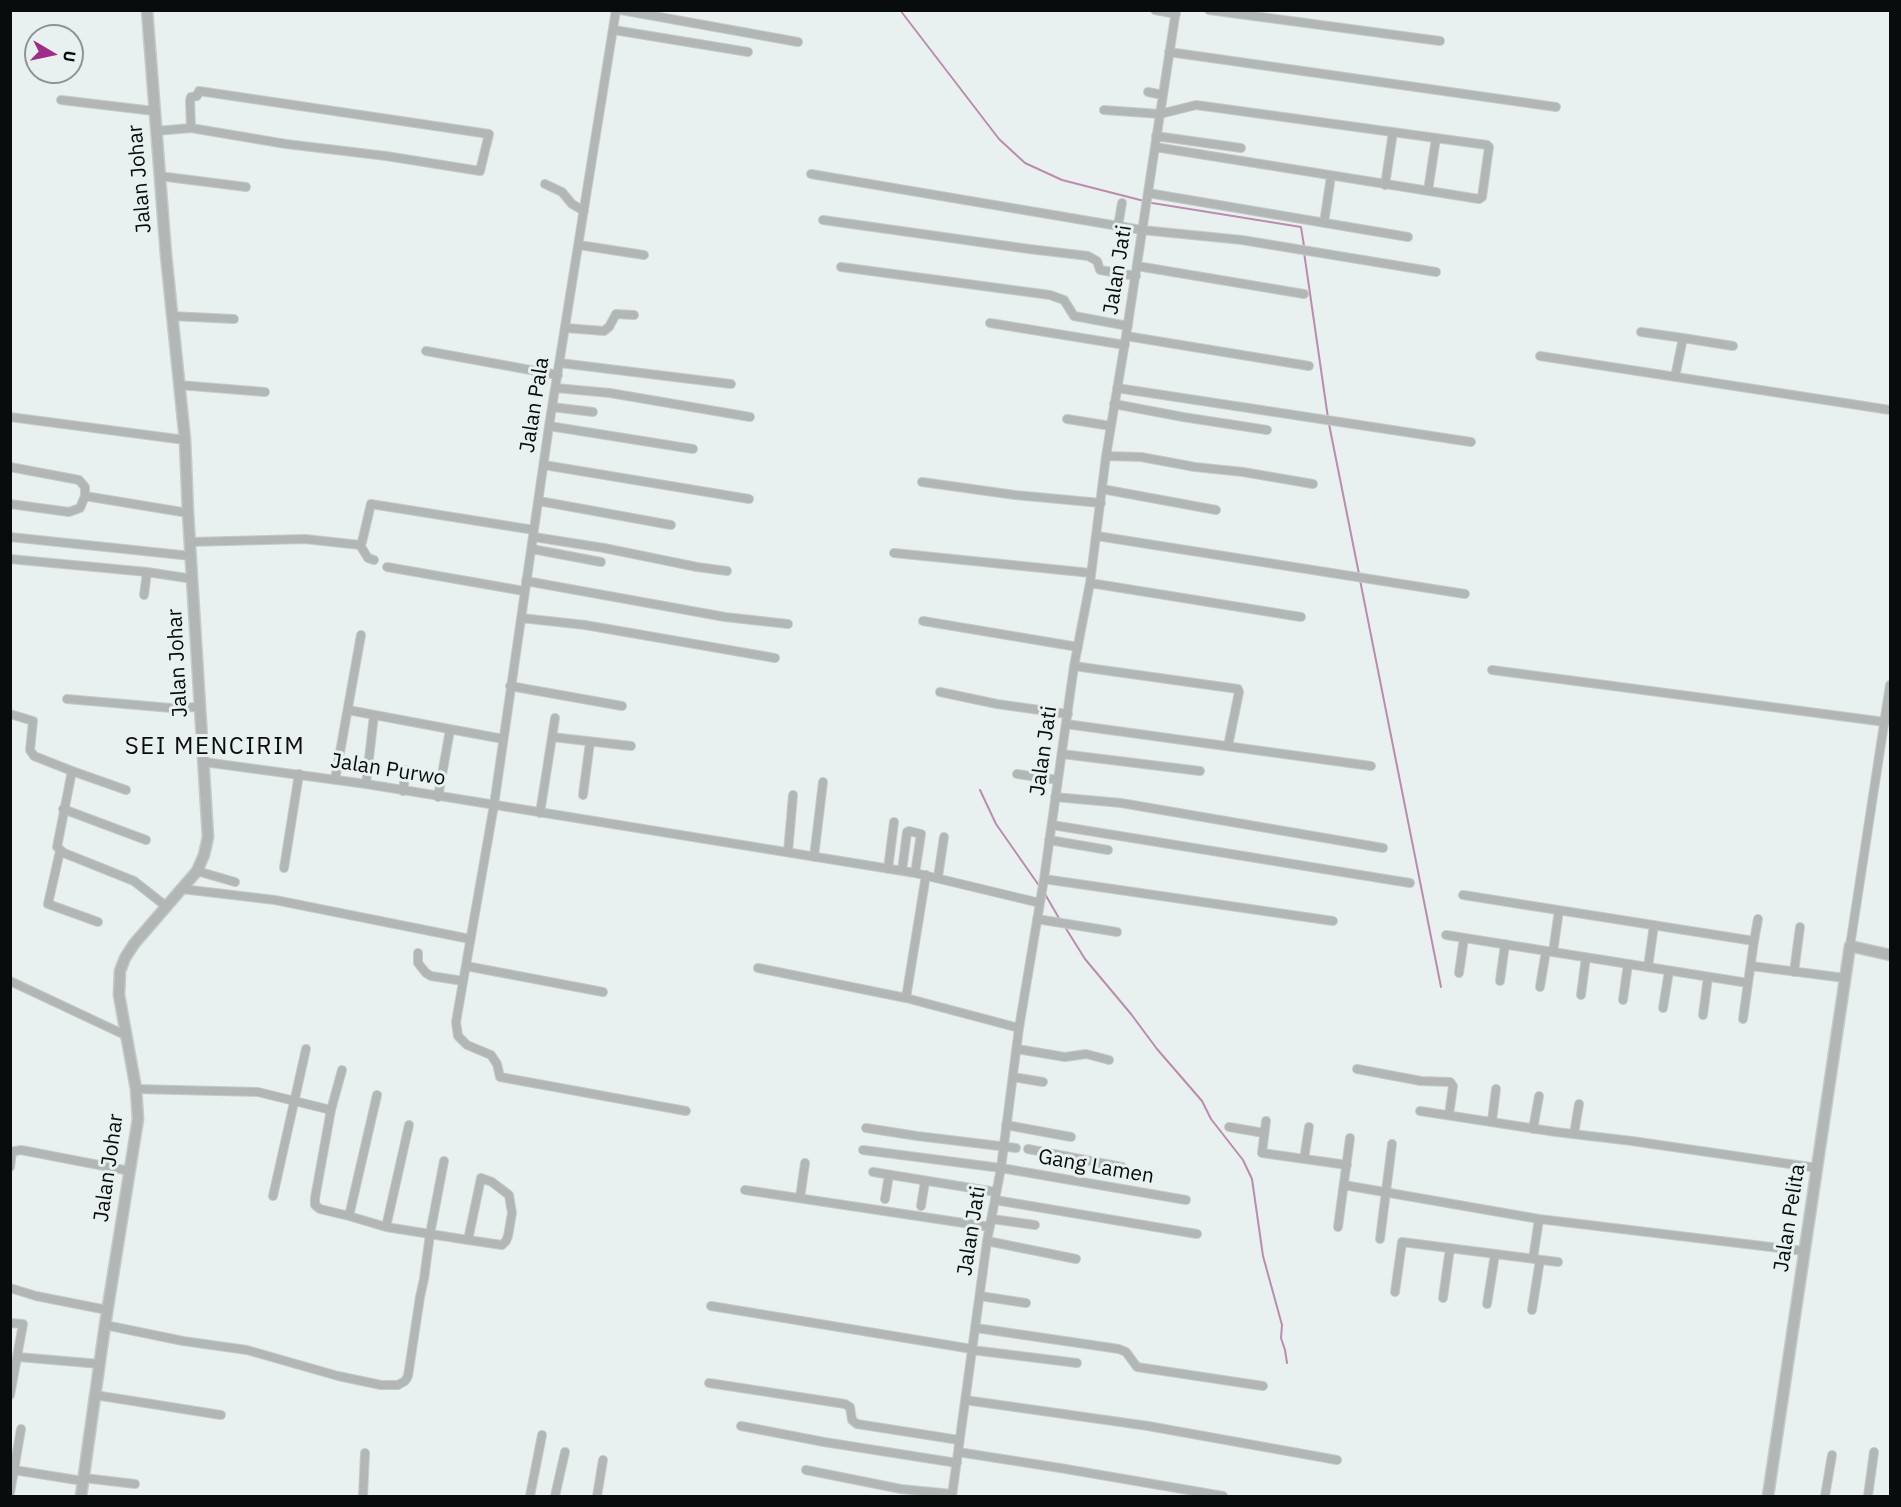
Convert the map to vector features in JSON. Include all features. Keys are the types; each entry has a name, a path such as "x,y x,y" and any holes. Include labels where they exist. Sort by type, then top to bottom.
{"street":[{"name":"Jalan Johar","path":"81,1497 107,1310 138,1119 136,1089 125,1035 119,980 123,964 134,944 197,871 208,837 185,440 171,316 147,10"},
{"path":"619,10 798,42"},
{"name":"Jalan Pala","path":"619,10 549,426 494,806 456,1022 458,1036 466,1045 491,1055 500,1077 686,1111"},
{"path":"1155,10 1176,12"},
{"path":"1209,10 1440,41"},
{"name":"Jalan Jati","path":"952,1495 987,1241 1001,1168 1019,1028 1044,881 1074,666 1090,583 1106,456 1137,271 1176,12"},
{"path":"614,30 748,52"},
{"path":"1169,52 1556,107"},
{"path":"156,131 191,129 480,171 489,134 199,91 197,96 191,97 190,100 191,129"},
{"path":"1148,92 1163,95"},
{"path":"61,100 154,111"},
{"path":"1104,110 1160,114 1196,105 1488,146 1482,196 1479,199 1155,147"},
{"path":"1385,185 1393,132"},
{"path":"1156,136 1241,148"},
{"path":"1428,191 1436,138"},
{"path":"811,174 1142,230 1242,240 1436,272"},
{"path":"159,176 246,187"},
{"path":"1324,223 1331,176"},
{"path":"544,184 562,192 572,204 584,211"},
{"path":"1147,195 1408,237"},
{"path":"1118,226 1122,203"},
{"path":"823,220 1088,256 1097,261 1100,270 1137,271 1304,294"},
{"path":"579,245 644,255"},
{"path":"841,267 1050,295 1064,300 1074,316 1128,326"},
{"path":"566,328 604,331 616,314 634,315"},
{"path":"171,316 234,319"},
{"path":"990,323 1309,366"},
{"path":"1641,332 1734,346"},
{"path":"1674,377 1683,338"},
{"path":"426,351 558,375"},
{"path":"1540,356 1890,410"},
{"path":"560,363 731,384"},
{"path":"179,385 265,392"},
{"path":"556,388 610,393 750,417"},
{"path":"1117,388 1471,442"},
{"path":"1114,404 1267,430"},
{"path":"552,407 593,412"},
{"path":"10,417 185,440"},
{"path":"1067,418 1111,426"},
{"path":"549,426 693,449"},
{"path":"1106,456 1141,457 1313,484"},
{"path":"544,465 749,499"},
{"path":"10,467 79,480 85,487 85,496 80,508 69,512 10,504"},
{"path":"922,482 1015,495 1101,503"},
{"path":"1102,489 1216,510"},
{"path":"85,496 188,513"},
{"path":"539,501 671,525"},
{"path":"360,545 371,504 728,571"},
{"path":"1096,536 1465,594"},
{"path":"10,537 191,556"},
{"path":"190,542 305,539 360,545"},
{"path":"360,545 368,558 374,560"},
{"path":"531,549 601,562"},
{"path":"894,553 1091,573"},
{"path":"10,559 147,572 193,579"},
{"path":"387,567 524,591"},
{"path":"144,595 147,572"},
{"path":"526,581 725,617 788,624"},
{"path":"1090,583 1301,617"},
{"path":"521,618 585,625 775,658"},
{"path":"923,621 1078,647"},
{"path":"335,780 362,635"},
{"path":"1074,666 1238,689 1228,746"},
{"path":"1492,670 1885,722"},
{"path":"1890,685 1850,946 1890,955"},
{"path":"510,686 622,706"},
{"path":"940,692 997,704 1068,714"},
{"path":"67,699 171,708 200,707"},
{"path":"348,710 503,740"},
{"path":"10,714 33,721 30,750 34,756 126,790"},
{"path":"366,784 374,715"},
{"path":"540,813 555,718"},
{"path":"1066,724 1371,766"},
{"path":"438,797 450,730"},
{"path":"552,737 631,746"},
{"path":"583,795 590,742"},
{"path":"1062,754 1200,771"},
{"name":"Jalan Purwo","path":"204,762 366,784 788,852 938,877 1041,899"},
{"path":"403,791 406,770"},
{"path":"72,771 57,847 60,851 134,881 167,907"},
{"path":"284,868 299,774"},
{"path":"1017,774 1058,780"},
{"path":"814,857 823,782"},
{"path":"788,852 793,795"},
{"path":"1055,797 1121,803 1383,848"},
{"path":"63,809 146,840"},
{"path":"888,869 894,822"},
{"path":"1052,825 1410,883"},
{"path":"902,871 909,831 921,834 915,873"},
{"path":"938,877 944,837"},
{"path":"1049,840 1108,850"},
{"path":"60,851 48,904 98,922"},
{"path":"197,871 235,882"},
{"path":"906,998 926,875"},
{"path":"1044,881 1333,921"},
{"path":"182,889 285,902 470,939"},
{"path":"1463,896 1754,941"},
{"path":"1540,987 1559,910"},
{"path":"1037,919 1117,932"},
{"path":"1743,1019 1758,919"},
{"path":"1648,967 1654,925"},
{"path":"1794,972 1800,927"},
{"path":"1446,935 1748,982"},
{"path":"1459,973 1464,938"},
{"path":"1500,981 1505,944"},
{"name":"Jalan Pelita","path":"1768,1497 1850,946"},
{"path":"418,953 418,963 426,973 431,976 464,981"},
{"path":"1581,995 1586,957"},
{"path":"1623,1000 1628,964"},
{"path":"466,966 603,992"},
{"path":"1751,966 1845,978"},
{"path":"758,968 906,998 1019,1028"},
{"path":"1663,1008 1669,971"},
{"path":"1703,1015 1708,977"},
{"path":"10,981 125,1035"},
{"path":"273,1196 306,1049"},
{"path":"1017,1049 1065,1057 1086,1054 1109,1060"},
{"path":"1357,1069 1421,1081 1450,1082 1453,1086 1449,1115"},
{"path":"342,1070 331,1110 315,1205 320,1209 387,1227 498,1245 506,1241 508,1236 512,1213 508,1195 492,1182 481,1178 468,1240"},
{"path":"1013,1077 1043,1082"},
{"path":"136,1089 258,1092 331,1110"},
{"path":"1492,1121 1496,1089"},
{"path":"349,1216 377,1095"},
{"path":"1533,1128 1539,1096"},
{"path":"1574,1134 1579,1104"},
{"path":"1420,1111 1817,1168"},
{"path":"1266,1121 1262,1153 1347,1165"},
{"path":"387,1227 409,1125"},
{"path":"1006,1125 1071,1137"},
{"path":"1229,1127 1264,1133"},
{"path":"866,1128 1016,1148"},
{"path":"1304,1159 1309,1128"},
{"path":"1338,1227 1350,1138"},
{"path":"1380,1239 1392,1143"},
{"path":"1028,1149 1122,1167"},
{"name":"Gang Lamen","path":"863,1150 1001,1168 1186,1200"},
{"path":"10,1167 11,1152 25,1151 130,1171"},
{"path":"105,1325 183,1341 247,1350 338,1376 381,1385 399,1384 408,1376 444,1161"},
{"path":"800,1198 805,1163"},
{"path":"873,1172 1197,1234"},
{"path":"885,1199 890,1175"},
{"path":"921,1206 925,1181"},
{"path":"1344,1185 1539,1220 1804,1251"},
{"path":"745,1190 991,1223 1035,1225"},
{"path":"1532,1310 1539,1220"},
{"path":"987,1241 1076,1259"},
{"path":"1395,1292 1402,1242 1558,1262"},
{"path":"1443,1298 1450,1248"},
{"path":"1488,1304 1495,1254"},
{"path":"10,1288 36,1296 107,1310"},
{"path":"980,1296 1026,1303"},
{"path":"711,1306 972,1350 1077,1363"},
{"path":"10,1323 23,1324 10,1395"},
{"path":"976,1329 1119,1349 1126,1352 1137,1366 1263,1386"},
{"path":"18,1357 100,1364"},
{"path":"709,1383 845,1404 850,1407 852,1420 857,1424 959,1440"},
{"path":"95,1395 221,1415"},
{"path":"964,1400 1148,1426 1337,1460"},
{"path":"741,1426 957,1463"},
{"path":"10,1493 21,1429"},
{"path":"530,1497 542,1436"},
{"path":"555,1497 565,1452"},
{"path":"958,1452 1223,1497"},
{"path":"1868,1497 1875,1452"},
{"path":"363,1497 364,1454"},
{"path":"1825,1497 1832,1455"},
{"path":"597,1497 603,1460"},
{"path":"13,1465 84,1480 135,1484"},
{"path":"806,1470 901,1489 952,1495"}],"waterway":[{"path":"900,10 999,139 1025,163 1062,180 1152,203 1301,227 1304,246"},
{"path":"1304,252 1328,418"},
{"path":"1329,424 1359,574"},
{"path":"1360,580 1441,987"},
{"path":"980,790 996,824 1040,887"},
{"path":"1045,894 1060,920"},
{"path":"1065,927 1085,959 1202,1101 1211,1119 1243,1160 1252,1179 1263,1256 1282,1325 1281,1338 1287,1363"}],"district":[{"name":"SEI MENCIRIM","path":"215,747"}]}
